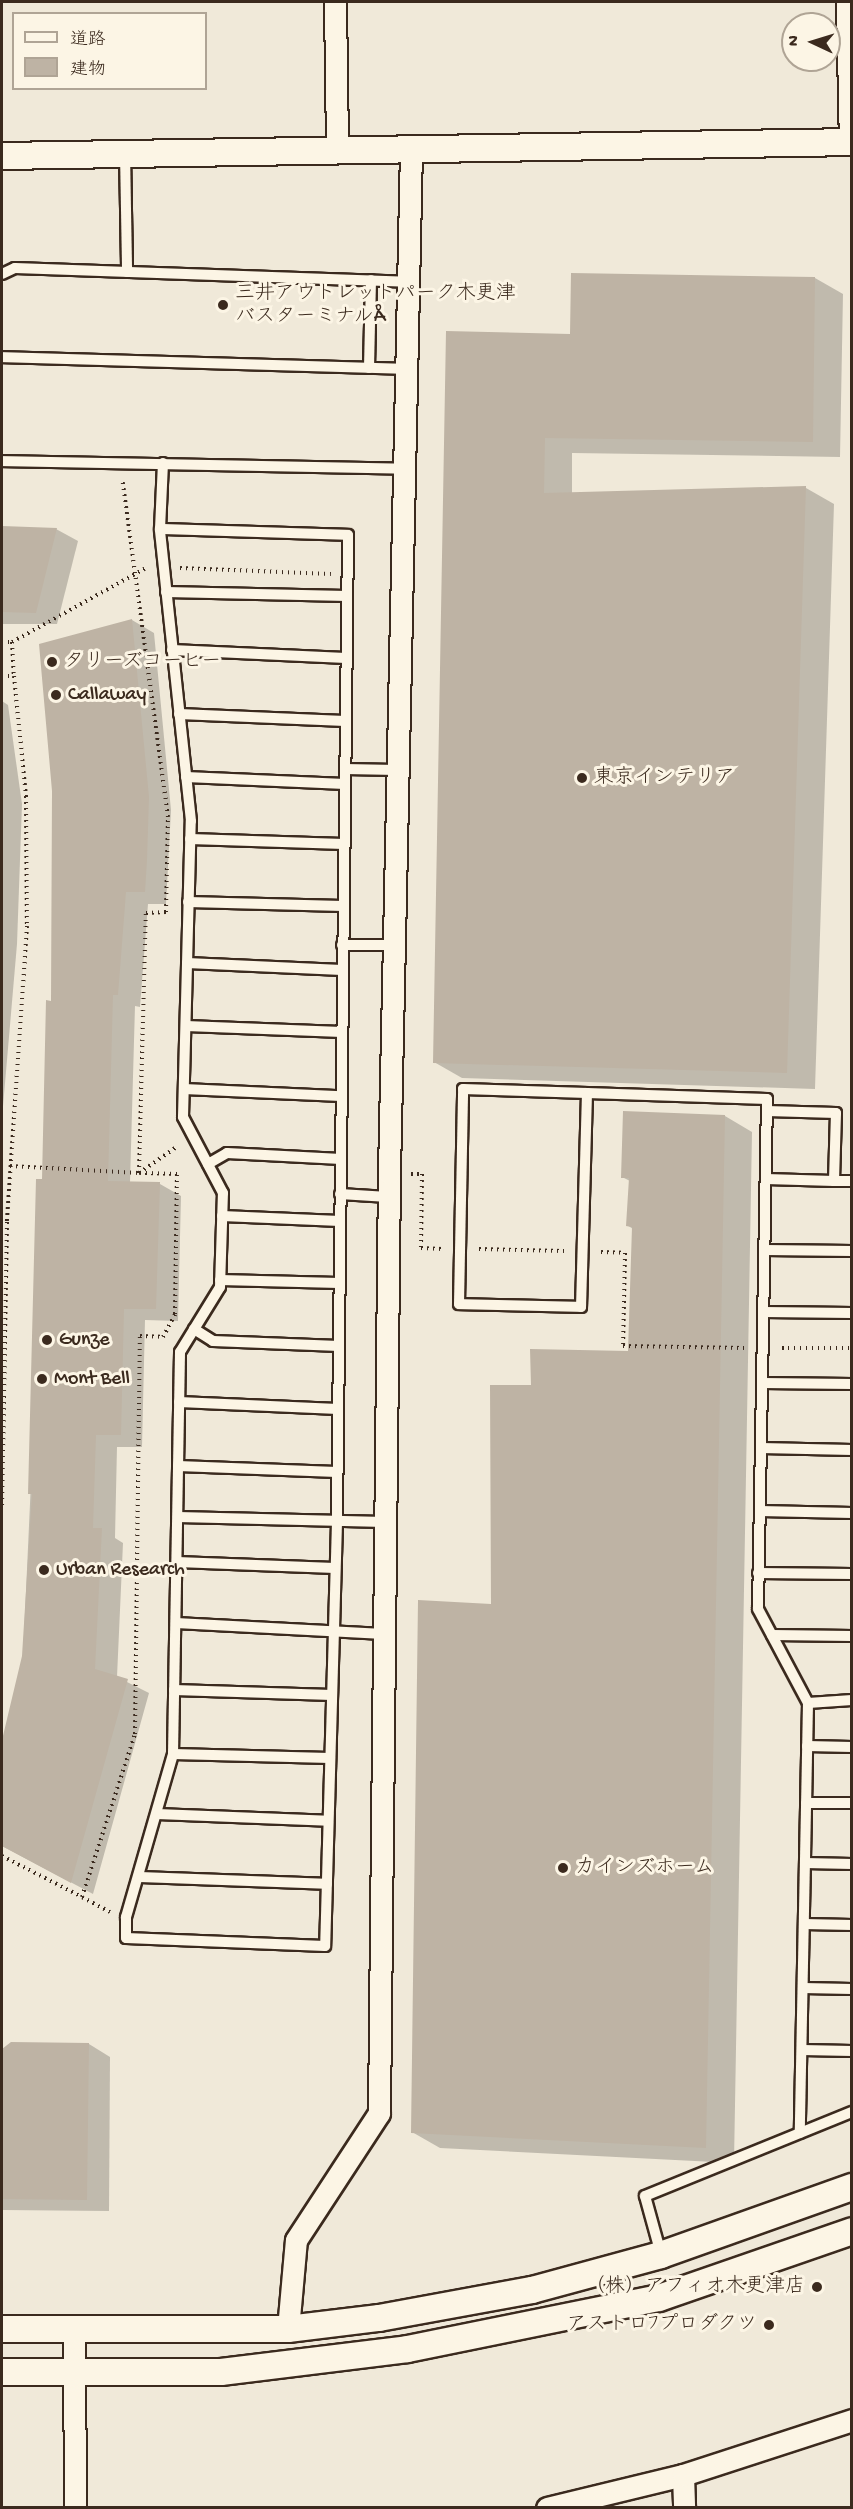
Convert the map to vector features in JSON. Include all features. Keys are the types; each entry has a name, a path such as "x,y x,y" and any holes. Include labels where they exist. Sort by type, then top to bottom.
{"street":[{"path":"335,2 337,150"},
{"path":"2,156 124,151 411,149 851,141 847,2"},
{"path":"288,2328 296,2240 379,2113 388,1197 402,469 411,149"},
{"path":"2,2329 74,2331 288,2328 532,2290 662,2255 852,2187"},
{"path":"2,2373 231,2372 408,2349 659,2298 852,2231"},
{"path":"74,2331 75,2508"},
{"path":"546,2508 683,2475 852,2421"},
{"path":"683,2475 684,2508"}],"lane":[{"path":"124,151 127,272"},
{"path":"2,274 15,268 407,282"},
{"path":"369,368 371,280"},
{"path":"2,357 405,369"},
{"path":"2,461 402,469"},
{"path":"160,529 348,535 337,1522 325,1946 126,1938 138,1876 173,1754 180,1352 220,1280 223,1193 183,1117 190,839 186,777 160,529 163,463"},
{"path":"166,592 347,596"},
{"path":"172,650 346,658"},
{"path":"179,714 345,721"},
{"path":"345,769 397,770"},
{"path":"186,777 345,784"},
{"path":"190,839 344,844"},
{"path":"188,902 343,906"},
{"path":"342,945 394,945"},
{"path":"187,963 342,970"},
{"path":"186,1026 342,1032"},
{"path":"184,1089 341,1095"},
{"path":"587,1093 581,1307 459,1305 463,1089 587,1093 767,1099 758,1609 808,1703 800,2133"},
{"path":"767,1111 836,1113 834,1181"},
{"path":"208,1164 226,1153 341,1159"},
{"path":"766,1179 852,1181"},
{"path":"340,1194 388,1197"},
{"path":"222,1216 340,1221"},
{"path":"765,1250 852,1251"},
{"path":"220,1280 339,1283"},
{"path":"764,1312 852,1313"},
{"path":"194,1329 213,1341 339,1346"},
{"path":"763,1383 852,1384"},
{"path":"179,1402 338,1409"},
{"path":"761,1448 852,1450"},
{"path":"178,1466 337,1472"},
{"path":"760,1511 852,1513"},
{"path":"178,1517 385,1522"},
{"path":"177,1562 335,1568"},
{"path":"758,1573 852,1574"},
{"path":"176,1623 384,1634"},
{"path":"772,1635 852,1636"},
{"path":"174,1690 332,1695"},
{"path":"808,1703 852,1700"},
{"path":"807,1746 852,1747"},
{"path":"173,1754 330,1758"},
{"path":"806,1803 852,1803"},
{"path":"157,1814 328,1821"},
{"path":"805,1863 852,1864"},
{"path":"138,1876 327,1884"},
{"path":"804,1924 852,1925"},
{"path":"803,1988 852,1989"},
{"path":"802,2050 852,2051"},
{"path":"662,2255 645,2196 852,2112"}],"path":[{"path":"123,482 139,573 168,817 166,912 146,913 139,1173"},
{"path":"2,642 12,642 150,566"},
{"path":"174,576 174,568 347,575"},
{"path":"2,1508 10,1167 27,926 26,796 12,642"},
{"path":"2,676 14,676"},
{"path":"139,1173 186,1140"},
{"path":"10,1167 177,1174 175,1314 163,1336 140,1336 135,1734 82,1897"},
{"path":"411,1174 422,1174 421,1248 442,1249"},
{"path":"477,1250 568,1251"},
{"path":"598,1251 625,1253 623,1346 745,1348"},
{"path":"782,1348 852,1348"},
{"path":"2,1856 113,1913"}],"building":[{"path":"571,273 815,277 813,442 545,438 544,493 806,486 787,1073 433,1063 446,331 570,334"},
{"path":"2,526 57,528 36,613 2,612"},
{"path":"132,619 149,797 147,860 145,892 126,892 118,995 113,995 108,1181 160,1182 156,1309 124,1309 121,1435 96,1435 93,1528 102,1528 95,1669 128,1679 71,1883 2,1846 2,1740 22,1656 32,1494 28,1494 36,1179 42,1179 46,1000 51,1001 52,791 39,644"},
{"name":"カインズホーム","path":"623,1111 725,1115 706,2148 411,2133 418,1600 491,1604 490,1385 531,1385 530,1349 628,1351 632,1227 626,1226 629,1178 621,1178"},
{"path":"11,2042 89,2043 87,2200 2,2199 2,2049"}],"place":[{"name":"三井アウトレットパーク木更津 バスターミナルÅ","path":"223,305"},
{"name":"タリーズコーヒー","path":"52,662"},
{"name":"Callaway","path":"56,695"},
{"name":"東京インテリア","path":"582,778"},
{"name":"Gunze","path":"47,1340"},
{"name":"Mont Bell","path":"42,1379"},
{"name":"Urban Research","path":"44,1570"},
{"name":"カインズホーム","path":"563,1868"},
{"name":"（株）アフィオ木更津店","path":"817,2287"},
{"name":"アストロﾌプロダクツ","path":"769,2325"}]}
